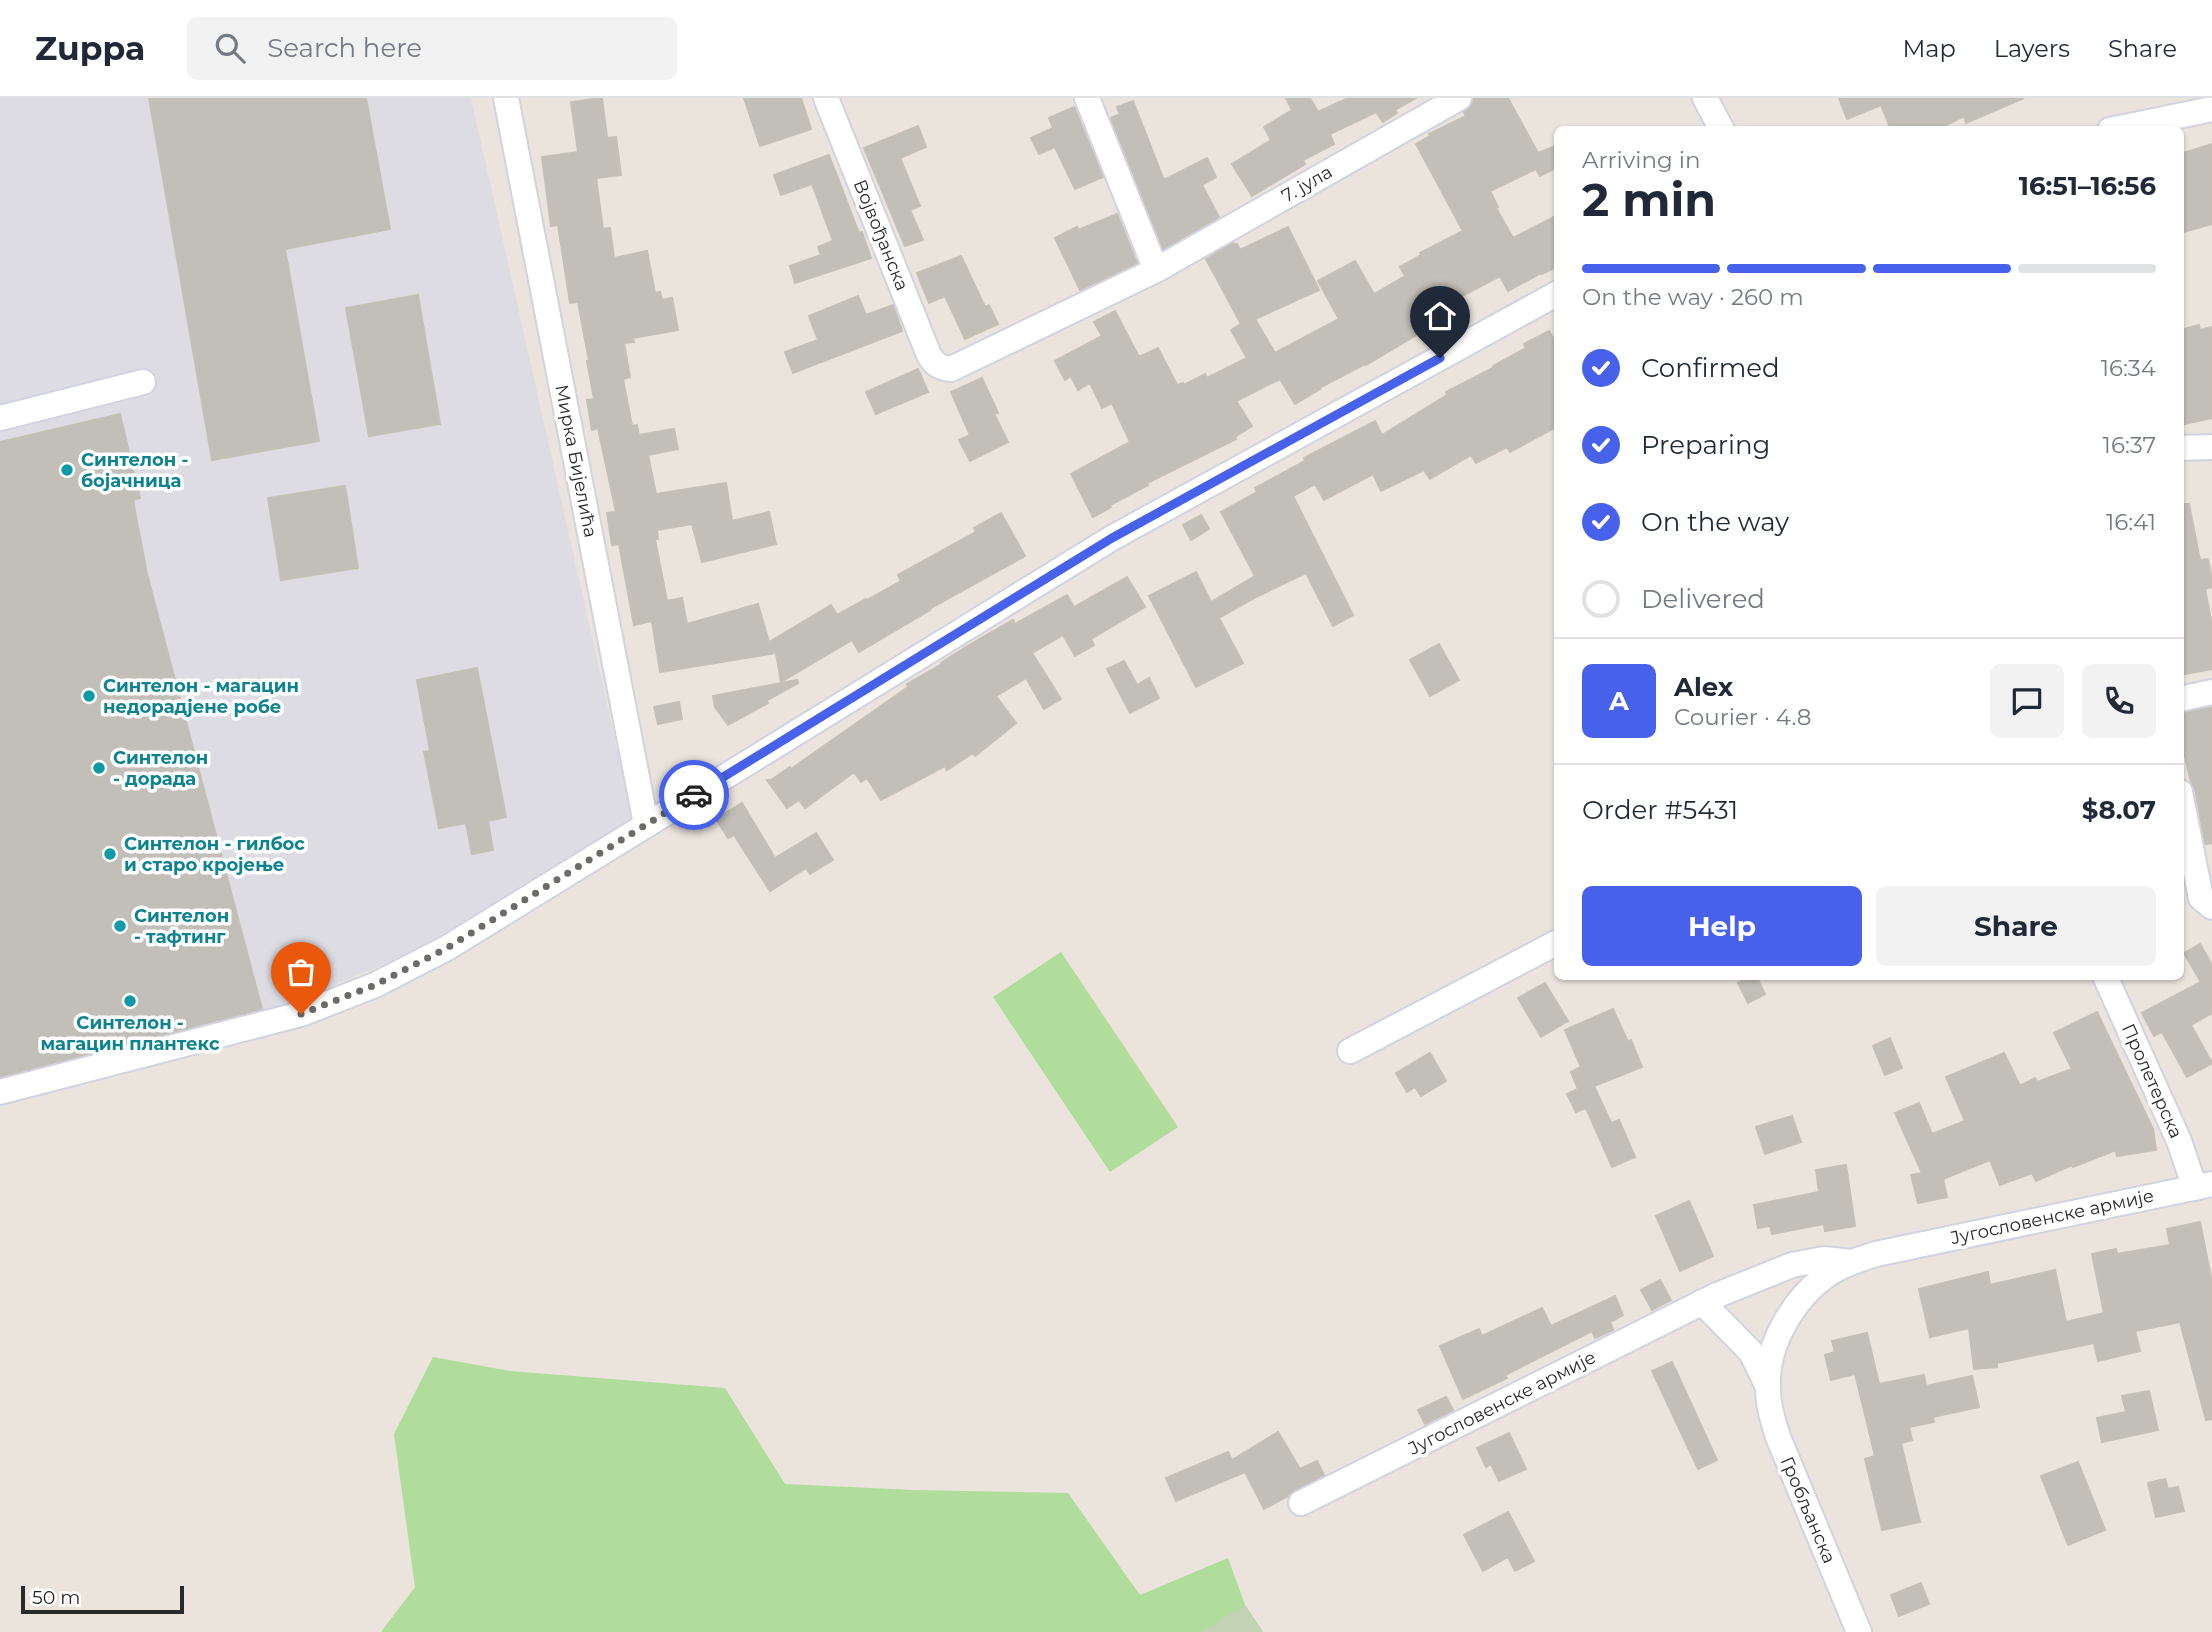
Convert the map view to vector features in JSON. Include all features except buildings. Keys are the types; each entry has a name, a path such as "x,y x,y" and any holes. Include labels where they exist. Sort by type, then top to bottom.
{"street":[{"name":"Мирка Бијелића","path":"506,98 646,824"},
{"name":"Војвођанска","path":"825,98 929,355 934,363 942,368"},
{"path":"1087,98 1156,270"},
{"name":"7. јула","path":"942,368 960,366 1156,270 1459,98"},
{"path":"1705,98 1721,126"},
{"path":"2129,126 2212,109"},
{"path":"0,1092 301,1014 375,985 447,948 1112,538 1554,295"},
{"path":"0,418 143,382"},
{"path":"2184,448 2212,448"},
{"path":"2184,698 2212,692"},
{"path":"2184,812 2201,898 2212,907"},
{"path":"1350,1051 1554,944"},
{"name":"Пролетерска","path":"2107,980 2179,1141 2203,1186"},
{"name":"Југословенске армије","path":"1767,1386 1771,1358 1781,1329 1812,1287 1830,1273 1852,1262 1876,1254 2203,1186"},
{"name":"Југословенске армије","path":"1301,1503 1702,1302 1792,1265 1824,1259 1852,1262"},
{"path":"1702,1302 1751,1352 1767,1386"},
{"name":"Гробљанска","path":"1767,1386 1778,1437 1859,1632"}],"shaded area":[{"path":"0,98 471,98 634,824 405,955 308,996 247,1017 0,1079"}],"green space":[{"path":"1061,952 1178,1127 1110,1172 993,997"},
{"path":"433,1357 510,1371 725,1388 785,1484 1068,1493 1140,1595 1228,1558 1245,1605 1263,1632 381,1632 415,1587 394,1434"},
{"path":"1245,1605 1263,1632 1201,1632"}],"way so far":[{"path":"301,1014 404,972 694,795"}],"place":[{"name":"Синтелон - бојачница","path":"67,470"},
{"name":"Синтелон - магацин недорадјене робе","path":"89,696"},
{"name":"Синтелон - дорада","path":"99,768"},
{"name":"Синтелон - гилбос и старо кројење","path":"110,854"},
{"name":"Синтелон - тафтинг","path":"120,926"},
{"name":"Синтелон - магацин плантекс","path":"130,1001"}],"route":[{"path":"694,795 1112,538 1440,358"}]}
